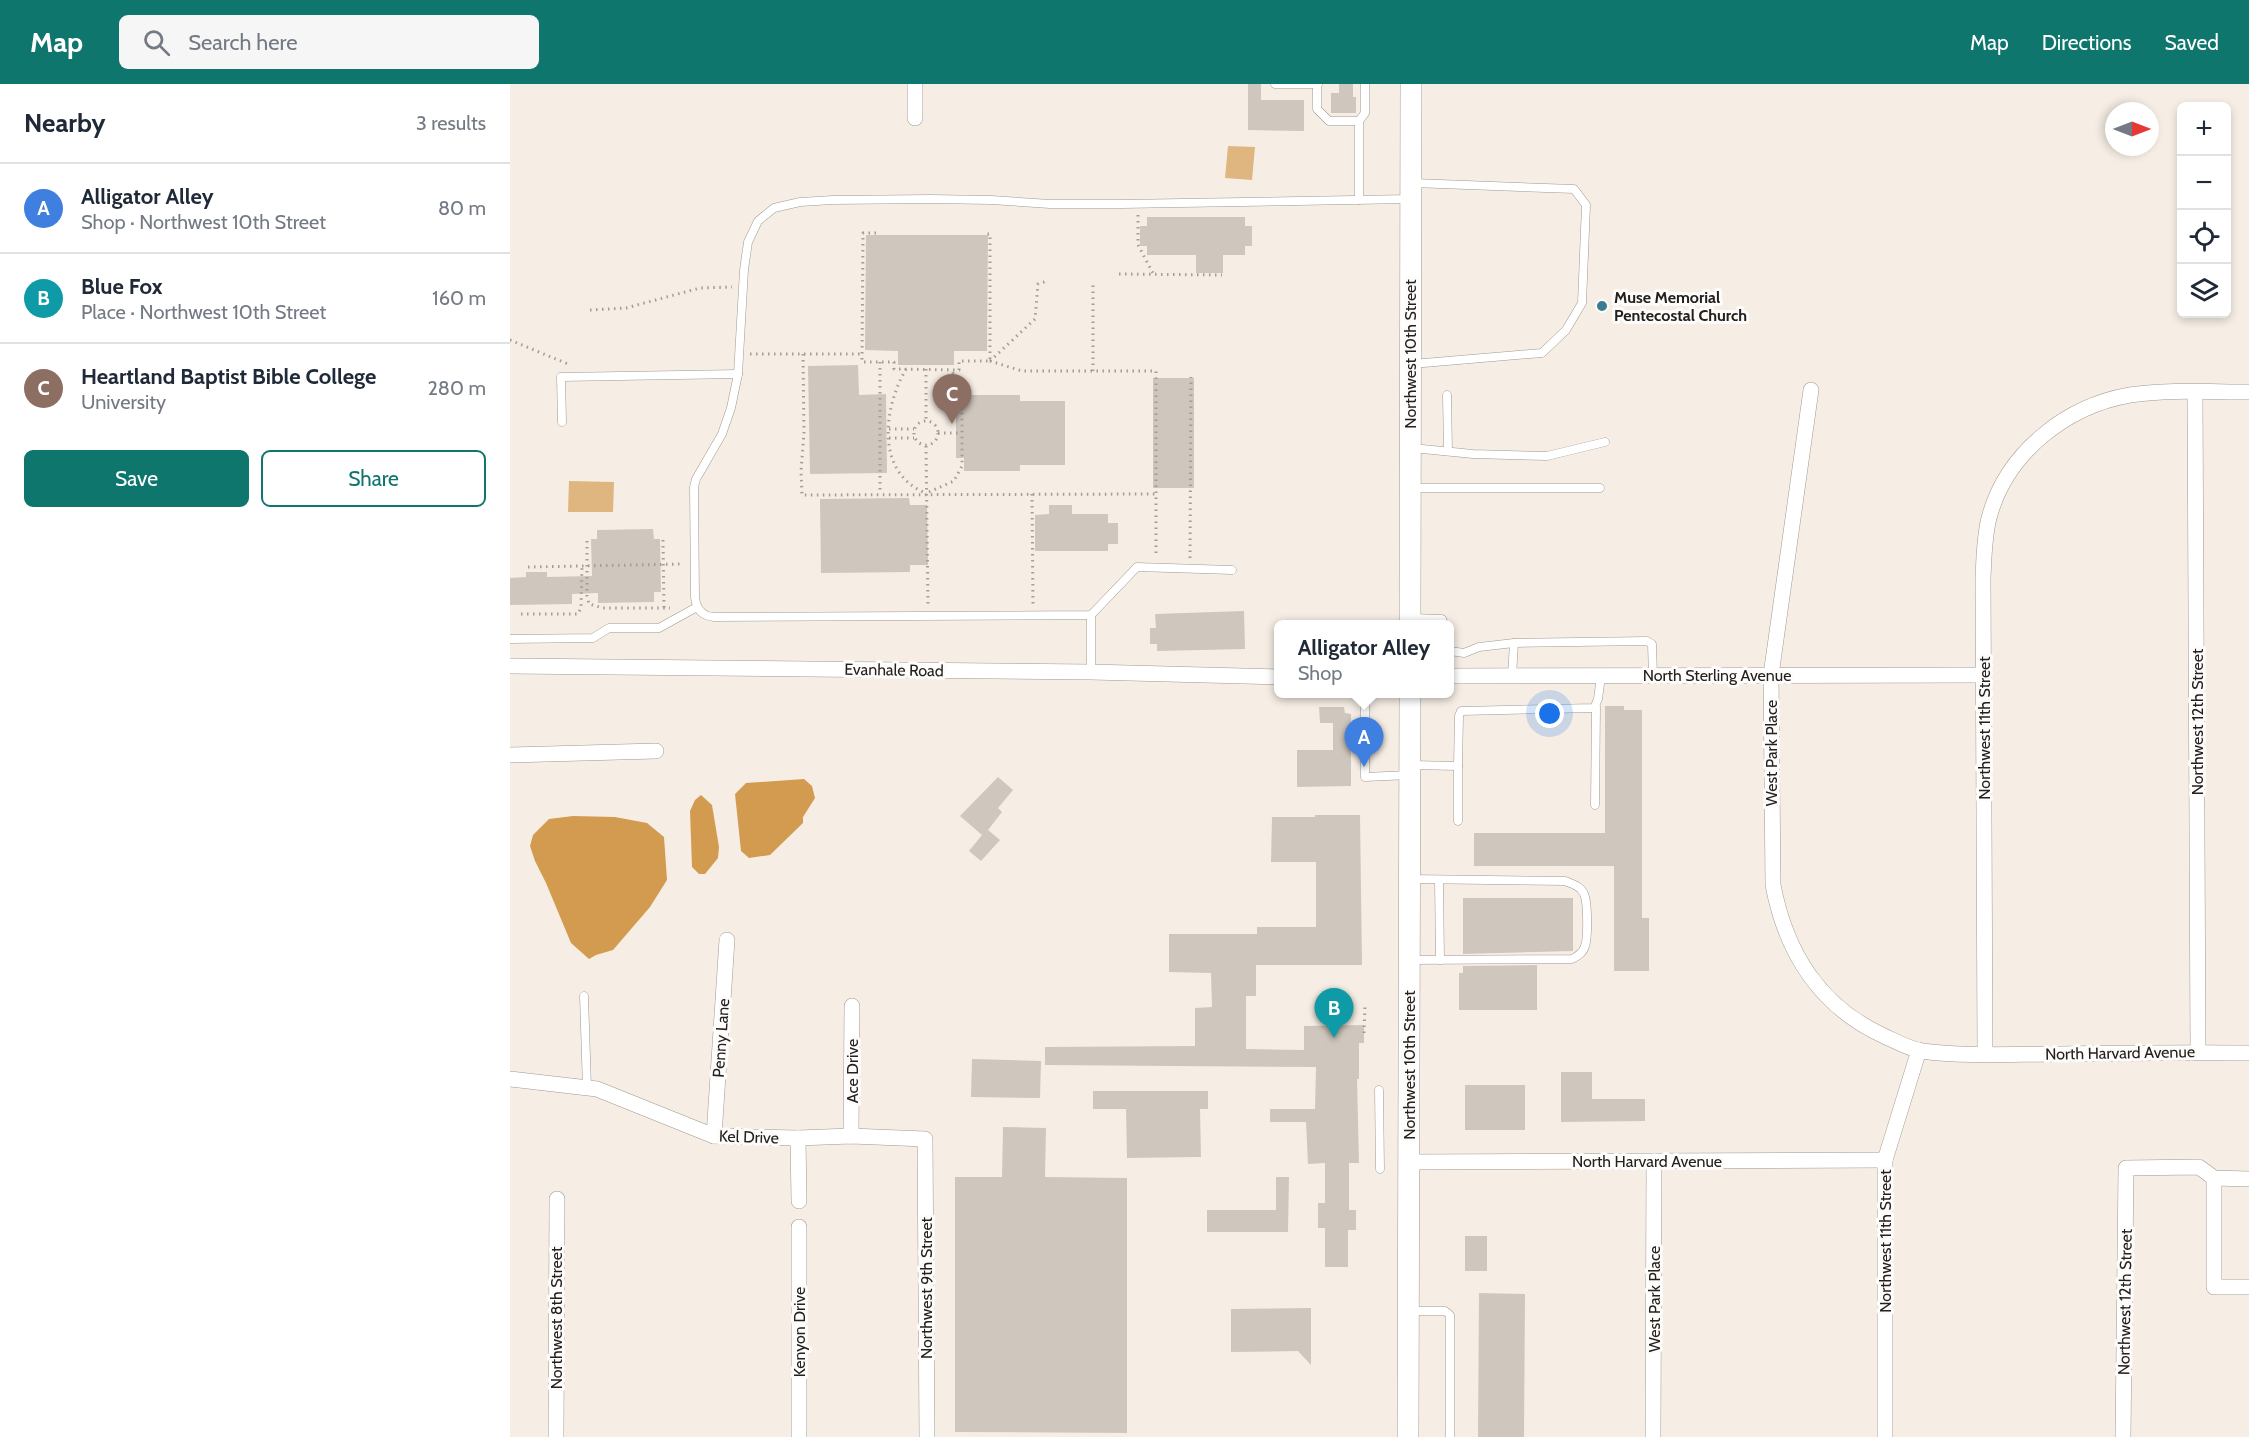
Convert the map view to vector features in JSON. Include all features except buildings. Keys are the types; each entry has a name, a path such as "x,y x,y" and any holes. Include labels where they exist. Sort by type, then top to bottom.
{"main road":[{"name":"Northwest 10th Street","path":"1410,620 1411,84"},
{"name":"Northwest 10th Street","path":"1408,1437 1410,698"}],"street":[{"path":"915,84 915,118"},
{"name":"West Park Place","path":"1811,390 1771,675 1773,885 1786,935 1812,979 1826,997 1845,1014 1868,1028 1919,1050"},
{"name":"Northwest 11th Street","path":"1985,1054 1983,578 1984,546 1989,518 2000,490 2026,451 2055,426 2085,408 2106,400 2156,392 2196,392"},
{"path":"2196,392 2249,392"},
{"name":"Northwest 12th Street","path":"2196,392 2198,1052"},
{"name":"Evanhale Road","path":"510,666 1091,672 1274,677"},
{"name":"North Sterling Avenue","path":"1454,676 1984,675"},
{"path":"510,755 656,751"},
{"name":"Penny Lane","path":"714,1136 727,940"},
{"name":"Ace Drive","path":"851,1136 852,1006"},
{"name":"Northwest 11th Street","path":"1885,1437 1885,1160 1919,1050"},
{"name":"North Harvard Avenue","path":"1919,1050 1985,1054 2249,1053"},
{"name":"Kel Drive","path":"510,1079 597,1089 714,1136 926,1138"},
{"path":"798,1138 799,1201"},
{"name":"Northwest 9th Street","path":"926,1138 927,1437"},
{"name":"North Harvard Avenue","path":"1409,1162 1885,1160"},
{"name":"West Park Place","path":"1653,1437 1654,1161"},
{"name":"Northwest 12th Street","path":"2123,1437 2126,1168 2199,1167 2214,1178"},
{"path":"2249,1179 2214,1178 2214,1287 2249,1287"},
{"name":"Northwest 8th Street","path":"556,1437 557,1199"},
{"name":"Kenyon Drive","path":"799,1227 799,1437"}],"lane":[{"path":"1275,84 1317,84 1317,109 1329,121 1359,121"},
{"path":"1359,200 1359,121 1365,113 1365,84"},
{"path":"1091,615 714,617 703,615 697,607 695,597 694,487 696,479 722,435 731,408 738,374 742,286 748,242 758,222 774,208 800,202 930,199 1000,200 1050,204 1359,200 1411,191 1574,189 1586,205 1582,303 1566,330 1542,353 1410,364"},
{"path":"562,422 561,377 738,374"},
{"path":"1447,394 1448,451"},
{"path":"1410,447 1547,456 1605,442"},
{"path":"1410,488 1600,488"},
{"path":"1091,672 1091,615 1137,567 1232,570"},
{"path":"510,639 593,638 609,628 659,628 697,607"},
{"path":"1426,620 1442,620"},
{"path":"1454,651 1464,652 1479,647 1514,643 1650,642 1653,676"},
{"path":"1512,676 1514,643"},
{"path":"1595,805 1596,707 1601,676"},
{"path":"1365,698 1365,777 1458,766"},
{"path":"1458,821 1459,716 1464,710 1556,710 1596,707"},
{"path":"1410,879 1565,880 1578,886 1584,894 1586,905 1586,946 1581,954 1572,959 1410,960"},
{"path":"1439,880 1440,960"},
{"path":"584,996 587,1088"},
{"path":"1379,1090 1380,1169"},
{"path":"1409,1311 1445,1311 1450,1315 1450,1437"}],"path":[{"path":"1138,220 1138,245 1154,275"},
{"path":"876,233 863,233 862,362 894,362 894,369 959,370 959,361 990,361 1022,371 1156,371 1156,567"},
{"path":"983,234 990,234 990,361"},
{"path":"1119,274 1222,275"},
{"path":"990,361 1035,319 1038,284 1047,281"},
{"path":"1093,282 1093,371"},
{"path":"590,310 626,308 700,288 742,286"},
{"path":"510,339 594,376"},
{"path":"739,354 862,354"},
{"path":"803,354 802,495 1156,494"},
{"path":"880,362 880,493"},
{"path":"906,369 892,398 889,429 891,454 900,473 910,486 926,493 948,485 957,476 962,466 962,400 952,370"},
{"path":"926,369 926,421"},
{"path":"1190,568 1191,377"},
{"path":"926,421 933,424 938,433 935,442 926,446 920,445 914,438 914,429 918,423 926,421"},
{"path":"889,429 914,429"},
{"path":"938,433 962,433"},
{"path":"889,438 914,438"},
{"path":"926,446 928,616"},
{"path":"1032,494 1033,615"},
{"path":"663,540 664,608"},
{"path":"587,541 587,601 594,607 673,608"},
{"path":"528,567 685,564"},
{"path":"521,614 578,614 582,566"},
{"path":"1364,1033 1365,1006"}],"shaded area":[{"path":"1228,146 1255,147 1252,180 1225,178"},
{"path":"569,481 614,482 613,512 568,512"},
{"path":"804,779 812,786 815,798 803,817 803,823 770,855 749,858 741,851 735,794 746,783"},
{"path":"701,795 712,805 719,847 718,858 705,874 699,874 692,867 690,811 695,800"},
{"path":"573,816 615,817 647,823 664,837 667,880 650,907 613,950 589,959 571,943 530,846 533,835 549,819"}],"place":[{"name":"Muse Memorial Pentecostal Church","path":"1602,306"},
{"name":"Heartland Baptist Bible College","path":"952,424"},
{"name":"Alligator Alley","path":"1364,767"},
{"name":"Blue Fox","path":"1334,1038"}]}
